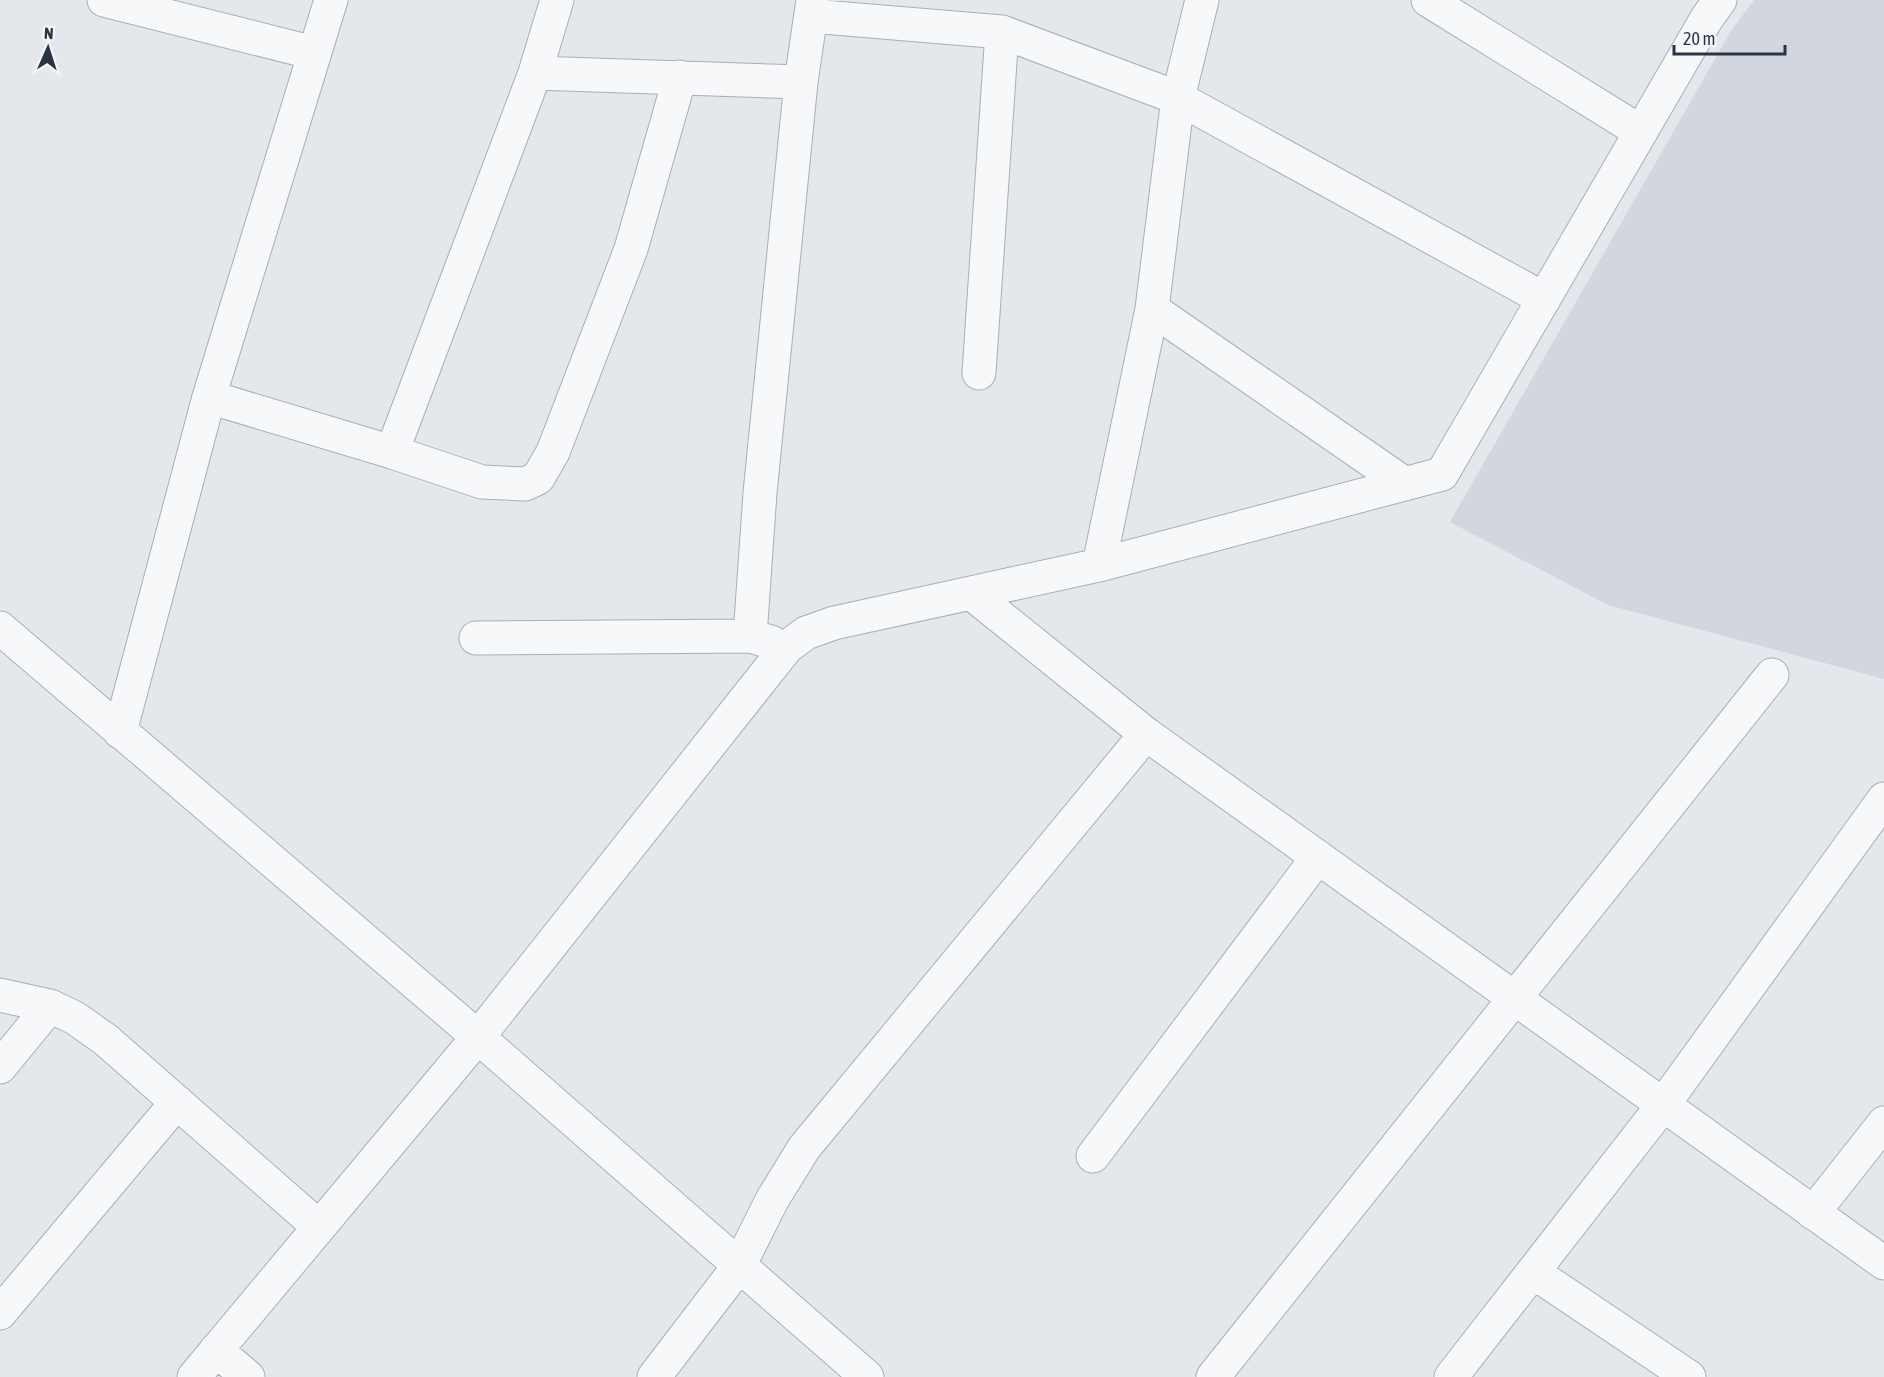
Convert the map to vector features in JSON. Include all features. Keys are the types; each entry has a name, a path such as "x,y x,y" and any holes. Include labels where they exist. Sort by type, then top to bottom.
{"street":[{"path":"120,732 209,397 331,0"},
{"path":"392,452 535,73 557,0"},
{"path":"1099,565 1152,309 1178,98 1202,0"},
{"path":"1428,0 1641,132"},
{"path":"194,1377 478,1037 787,647 806,633 834,623 1099,565 1442,474 1707,18 1720,0"},
{"path":"119,2 314,53"},
{"path":"750,636 760,493 801,82 812,8 1002,32 1178,98 1544,299"},
{"path":"979,373 1002,32"},
{"path":"535,73 801,82"},
{"path":"209,397 392,452 482,482 525,484 538,478 553,452 631,249 680,77"},
{"path":"1152,309 1405,484"},
{"path":"972,593 1146,734 1884,1263"},
{"path":"0,628 478,1037 867,1377"},
{"path":"476,638 750,636 787,647"},
{"path":"1213,1377 1772,675"},
{"path":"654,1377 739,1266 772,1200 804,1148 1146,734"},
{"path":"1451,1377 1663,1105 1884,799"},
{"path":"1093,1156 1318,857"},
{"path":"0,995 50,1006 75,1018 106,1040 318,1227"},
{"path":"0,1067 50,1006"},
{"path":"0,1313 177,1102"},
{"path":"1813,1213 1884,1123"},
{"path":"1533,1272 1689,1377"},
{"path":"216,1350 249,1377"}],"shaded area":[{"path":"1754,0 1884,0 1884,679 1608,605 1450,522 1731,31"}]}
